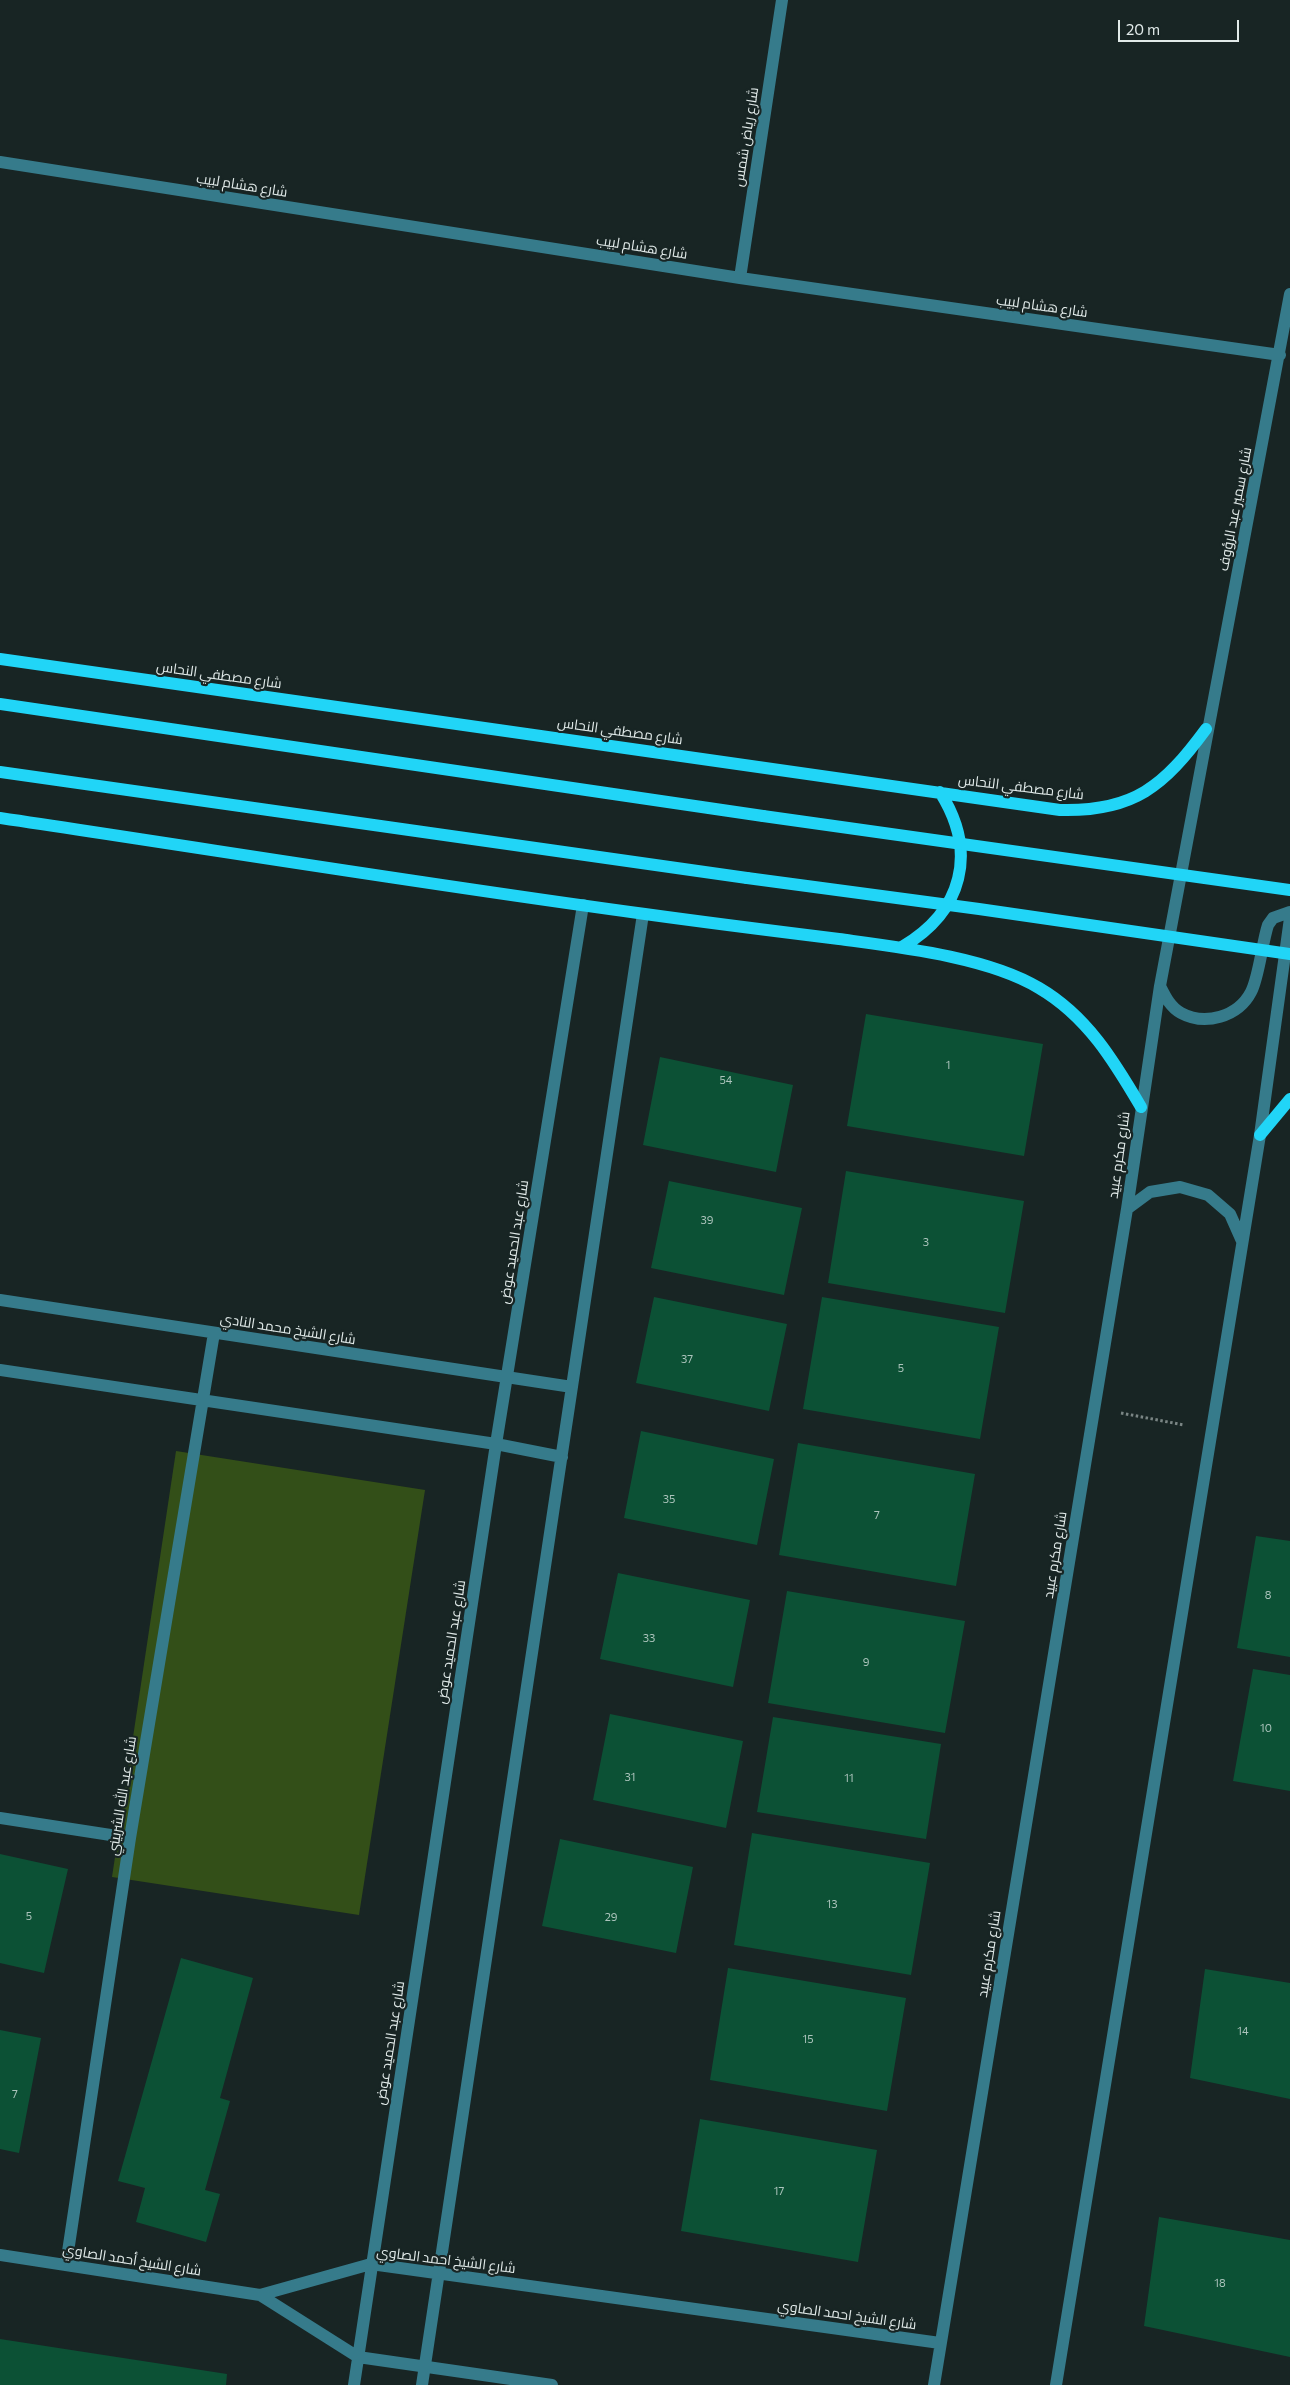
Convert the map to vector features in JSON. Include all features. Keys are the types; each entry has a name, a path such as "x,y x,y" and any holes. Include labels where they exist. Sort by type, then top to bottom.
{"main road":[{"name":"شارع مصطفي النحاس","path":"0,659 1060,810 1088,810 1115,806 1140,796 1163,780 1183,762 1206,729"},
{"path":"0,704 754,815 1290,890"},
{"path":"0,772 1290,954"},
{"path":"902,947 920,937 935,923 947,907 956,889 961,868 958,828 951,809 940,792"},
{"path":"0,818 643,914 902,947 990,967 1039,987 1070,1011 1092,1032 1111,1057 1141,1107"},
{"path":"1260,1134 1290,1099"}],"street":[{"name":"شارع رياض شمس","path":"740,278 782,0"},
{"name":"شارع هشام لبيب","path":"0,162 740,278 1280,355"},
{"name":"شارع سمير عبد الرؤوف","path":"1206,729 1280,355 1290,294"},
{"name":"شارع مكرم عبيد","path":"934,2385 1094,1408 1160,986 1206,729"},
{"name":"شارع عبد الحميد عوض","path":"354,2385 496,1444 583,905"},
{"path":"1160,986 1167,1001 1180,1012 1196,1018 1213,1019 1229,1014 1242,1005 1252,992 1268,925 1273,918 1290,912"},
{"path":"422,2385 643,914"},
{"path":"1056,2385 1260,1134 1290,918"},
{"path":"1126,1209 1150,1192 1180,1187 1208,1195 1230,1214 1242,1241"},
{"name":"شارع الشيخ محمد النادي","path":"0,1300 507,1379 572,1387"},
{"name":"شارع عبد الله الشربيني","path":"66,2265 130,1838 214,1333"},
{"path":"0,1370 496,1444 562,1457"},
{"path":"0,1818 130,1838"},
{"name":"شارع الشيخ أحمد الصاوي","path":"0,2255 260,2295"},
{"name":"شارع الشيخ احمد الصاوي","path":"260,2295 371,2264 940,2343"},
{"path":"260,2295 358,2357 552,2385"}],"path":[{"path":"1094,1408 1211,1431"}],"green space":[{"path":"176,1451 425,1490 359,1915 112,1877"}],"building":[{"path":"866,1014 1043,1044 1024,1156 847,1126"},
{"path":"660,1057 793,1085 776,1172 643,1145"},
{"path":"846,1171 1024,1201 1005,1313 828,1283"},
{"path":"669,1181 802,1208 784,1295 651,1268"},
{"path":"654,1297 787,1324 769,1411 636,1383"},
{"path":"822,1297 999,1327 980,1439 803,1409"},
{"path":"641,1431 774,1459 757,1545 624,1518"},
{"path":"798,1443 975,1474 956,1586 779,1555"},
{"path":"1256,1536 1290,1541 1290,1657 1237,1648"},
{"path":"618,1573 750,1600 733,1687 600,1659"},
{"path":"787,1591 965,1621 945,1733 768,1703"},
{"path":"1253,1669 1290,1675 1290,1791 1233,1781"},
{"path":"610,1714 743,1741 726,1828 593,1800"},
{"path":"773,1717 941,1744 926,1839 757,1812"},
{"path":"752,1833 930,1863 911,1975 734,1945"},
{"path":"560,1839 693,1867 676,1953 542,1926"},
{"path":"0,1854 68,1869 44,1973 0,1963"},
{"path":"181,1958 253,1978 220,2098 230,2101 205,2190 220,2194 206,2242 136,2222 145,2188 118,2181"},
{"path":"728,1968 906,1998 887,2111 710,2080"},
{"path":"1205,1969 1290,1983 1290,2099 1190,2078"},
{"path":"0,2030 41,2038 19,2153 0,2149"},
{"path":"700,2119 877,2150 858,2262 681,2231"},
{"path":"1159,2217 1290,2240 1290,2357 1144,2326"},
{"path":"0,2339 227,2374 226,2385 0,2385"}]}
